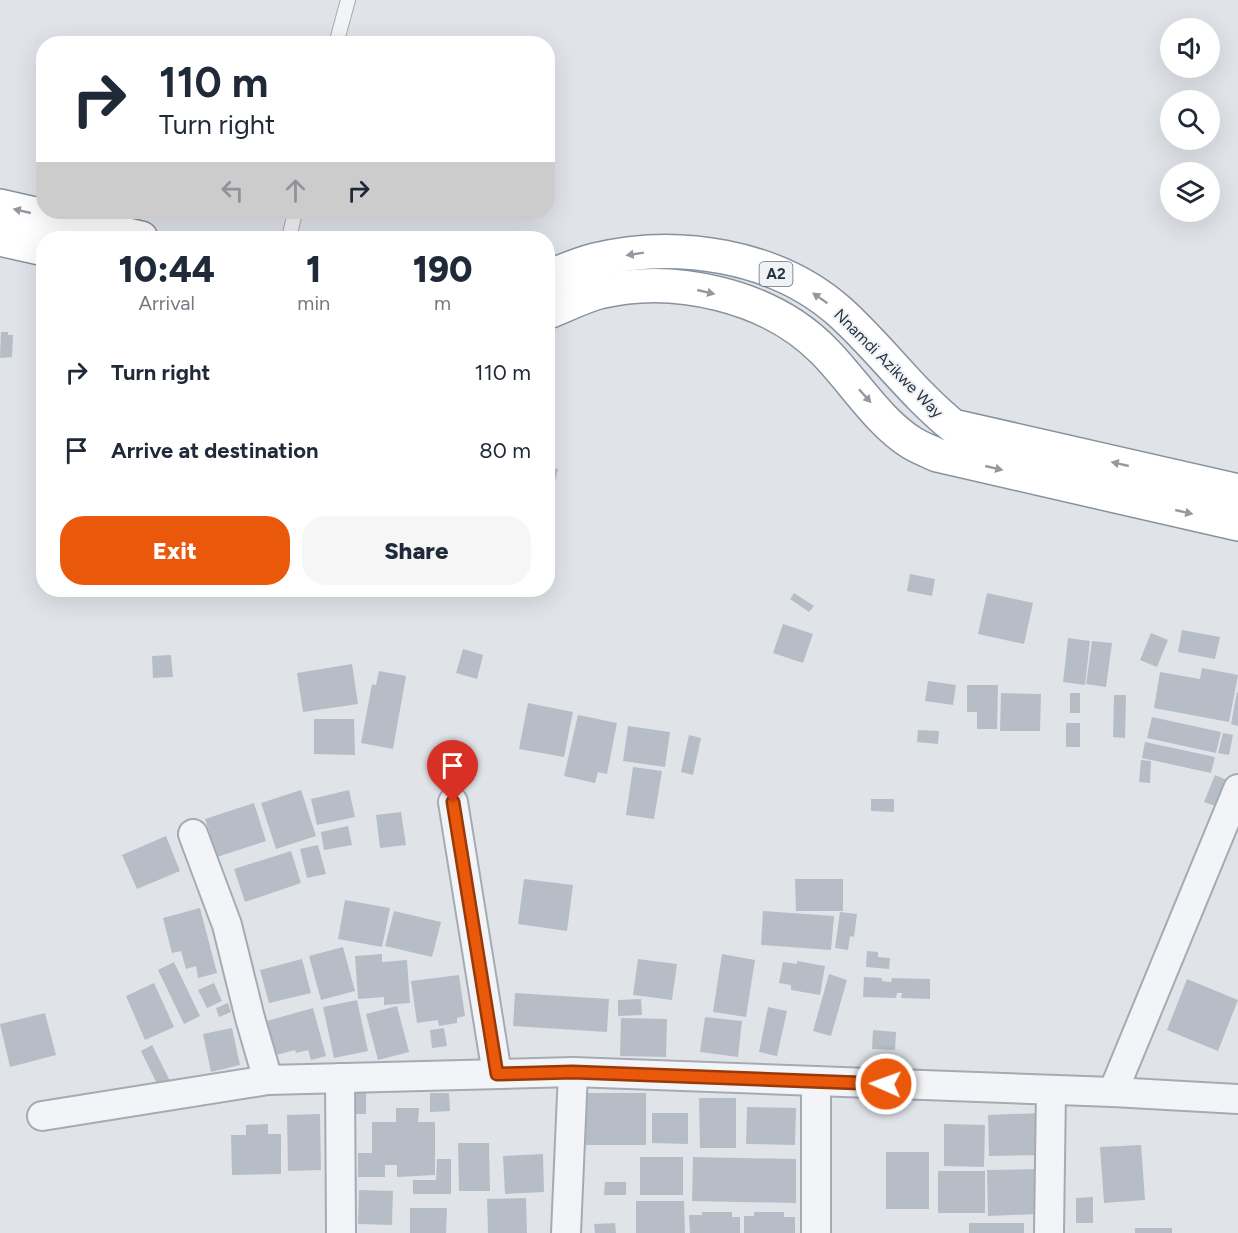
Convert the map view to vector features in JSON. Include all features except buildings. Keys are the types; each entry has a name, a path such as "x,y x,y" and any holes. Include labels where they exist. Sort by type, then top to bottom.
{"highway":[{"path":"0,206 36,214"},
{"path":"57,219 110,231"},
{"path":"0,239 36,247"},
{"name":"Nnamdi Azikwe Way","path":"555,274 595,260 654,251 707,254 754,265 798,282 840,312 931,408 953,426 1235,483"},
{"name":"A2","path":"555,309 598,292 648,286 700,290 744,302 785,319 823,350 895,430 912,443 937,455 1238,524"}],"street":[{"path":"1113,1092 1238,789"},
{"path":"453,802 497,1074"},
{"path":"193,834 227,925 268,1080"},
{"path":"42,1116 268,1080 573,1072 1113,1092 1238,1099"},
{"path":"566,1233 573,1072"},
{"path":"340,1078 341,1233"},
{"path":"816,1081 816,1233"},
{"path":"1049,1233 1051,1090"}],"lane":[{"path":"338,36 348,0"}],"route":[{"path":"453,802 497,1074 573,1072 886,1084"}]}
